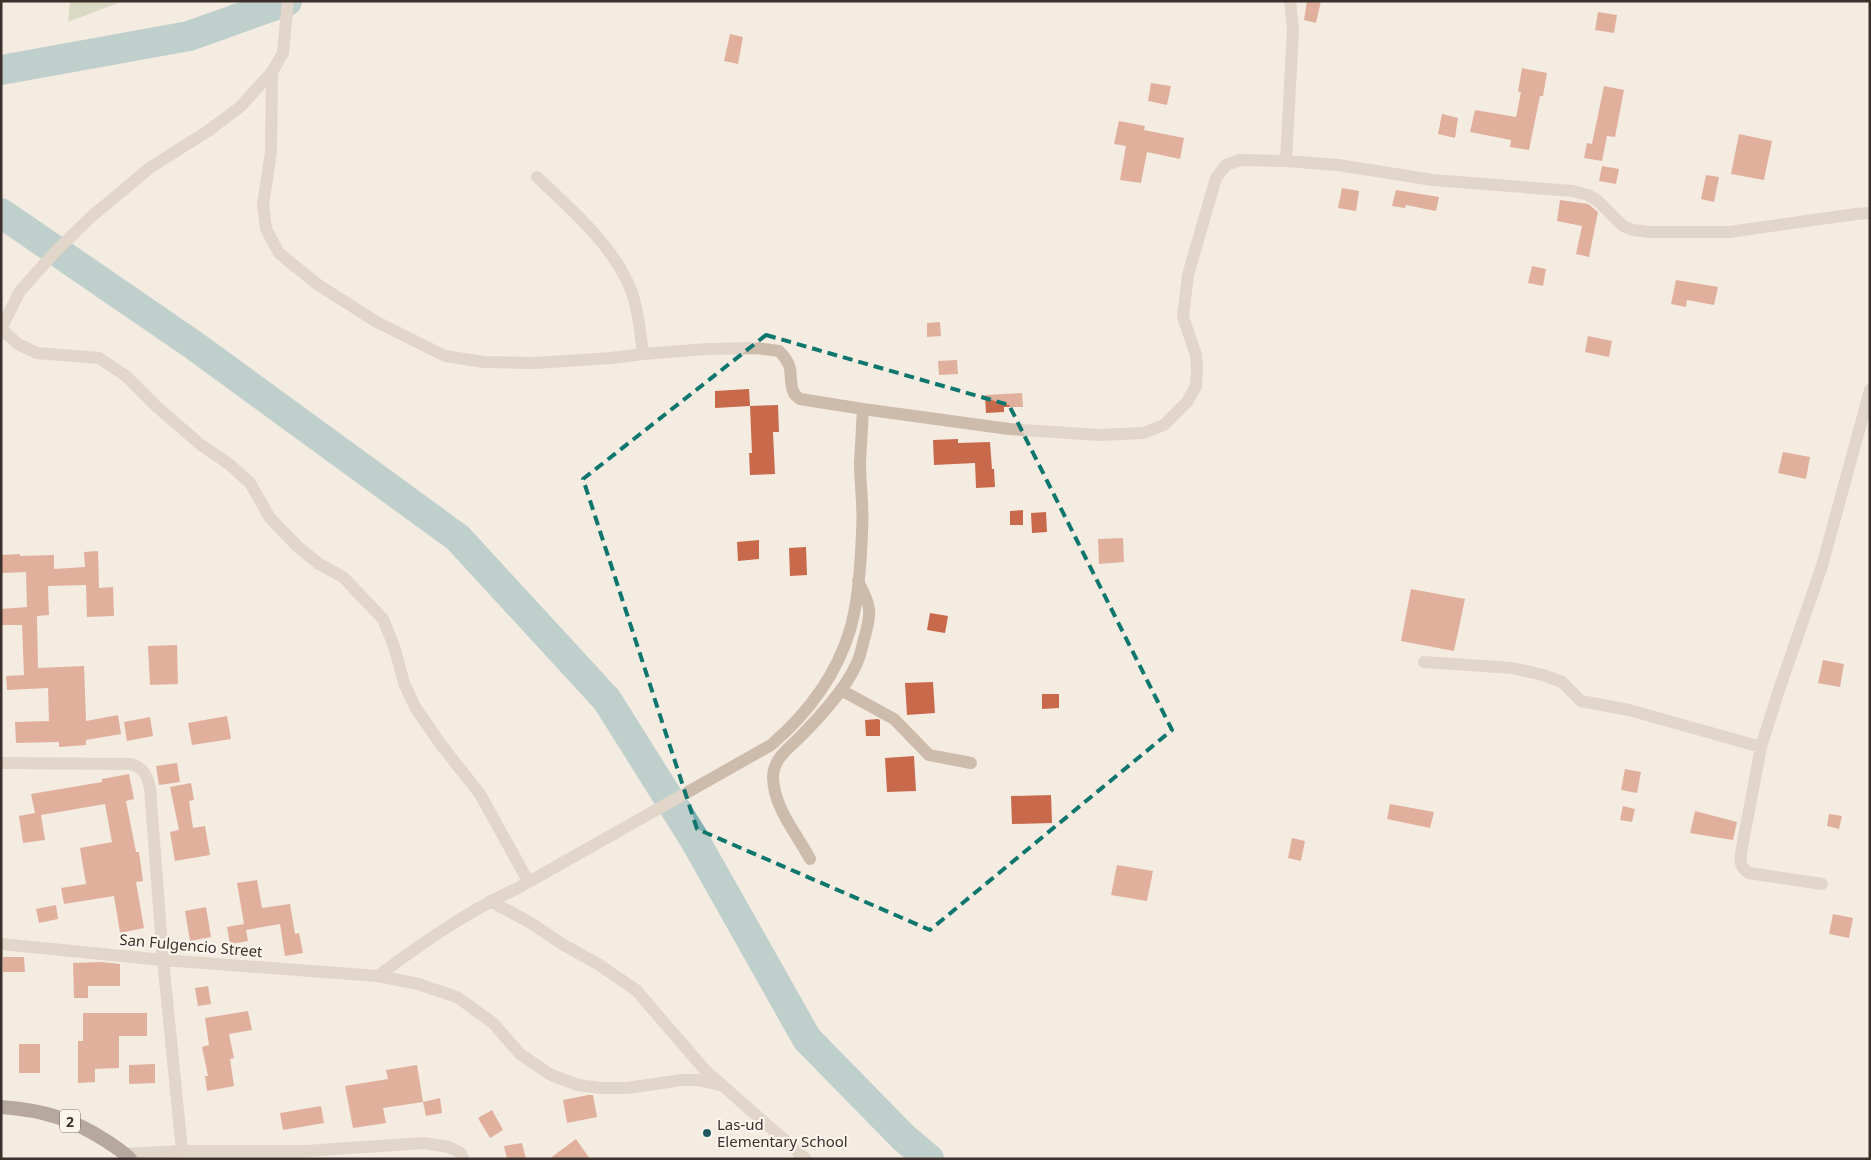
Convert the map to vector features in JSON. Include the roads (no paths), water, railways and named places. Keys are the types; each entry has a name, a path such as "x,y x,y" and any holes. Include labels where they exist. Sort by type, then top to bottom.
{"highway":[{"name":"2","path":"1,1107 61,1117 94,1133 128,1156"}],"street":[{"path":"288,1 283,53 272,72 240,107 208,131 151,167 91,217 56,251 20,291 1,329 18,344 38,353 99,358 126,376 201,445 229,464 250,483 270,518 297,546 319,564 343,577 383,619 394,646 404,684 415,707 442,746 480,794 528,881"},
{"path":"1286,160 1293,29 1290,1"},
{"path":"272,72 271,152 263,204 266,229 279,252 316,284 375,321 445,356 484,362 534,362 611,358 707,349 756,348 780,351 790,368 792,388 796,397 800,399 863,410 1010,429 1100,435 1143,434 1164,425 1187,402 1196,386 1198,369 1196,355 1183,317 1188,275 1216,178 1226,165 1240,160 1286,160 1338,165 1432,180 1573,190 1598,201 1623,226 1633,230 1650,232 1729,232 1870,213"},
{"path":"537,177 584,222 621,269 632,292 638,312 643,354"},
{"path":"1822,884 1748,873 1740,863 1761,747 1822,566 1870,390"},
{"path":"378,976 414,949 490,901 771,746 809,708 835,667 850,630 858,581 862,531 860,462 863,410"},
{"path":"810,859 799,837 782,812 773,775 775,764 784,752 801,736 841,690 857,664 867,626 869,608 858,581"},
{"path":"1424,662 1512,668 1543,674 1562,682 1581,701 1629,710 1761,747"},
{"path":"841,690 894,719 929,755 971,763"},
{"path":"1,763 131,764 138,766 144,771 150,788 162,960 182,1150"},
{"path":"490,901 531,923 636,990 705,1070 806,1159"},
{"name":"San Fulgencio Street","path":"1,944 162,960 378,976 418,984 457,997 493,1023 520,1054 551,1075 578,1085 627,1088 682,1080 698,1080 723,1086"},
{"path":"128,1156 182,1150 304,1151 424,1143 449,1147 461,1153 463,1159"}],"waterway":[{"path":"1,70 189,36 287,1"},
{"path":"1,213 192,344 458,538 607,700 693,837 807,1039 904,1138 929,1159"}],"place":[{"name":"Las-ud Elementary School","path":"707,1133"}]}
